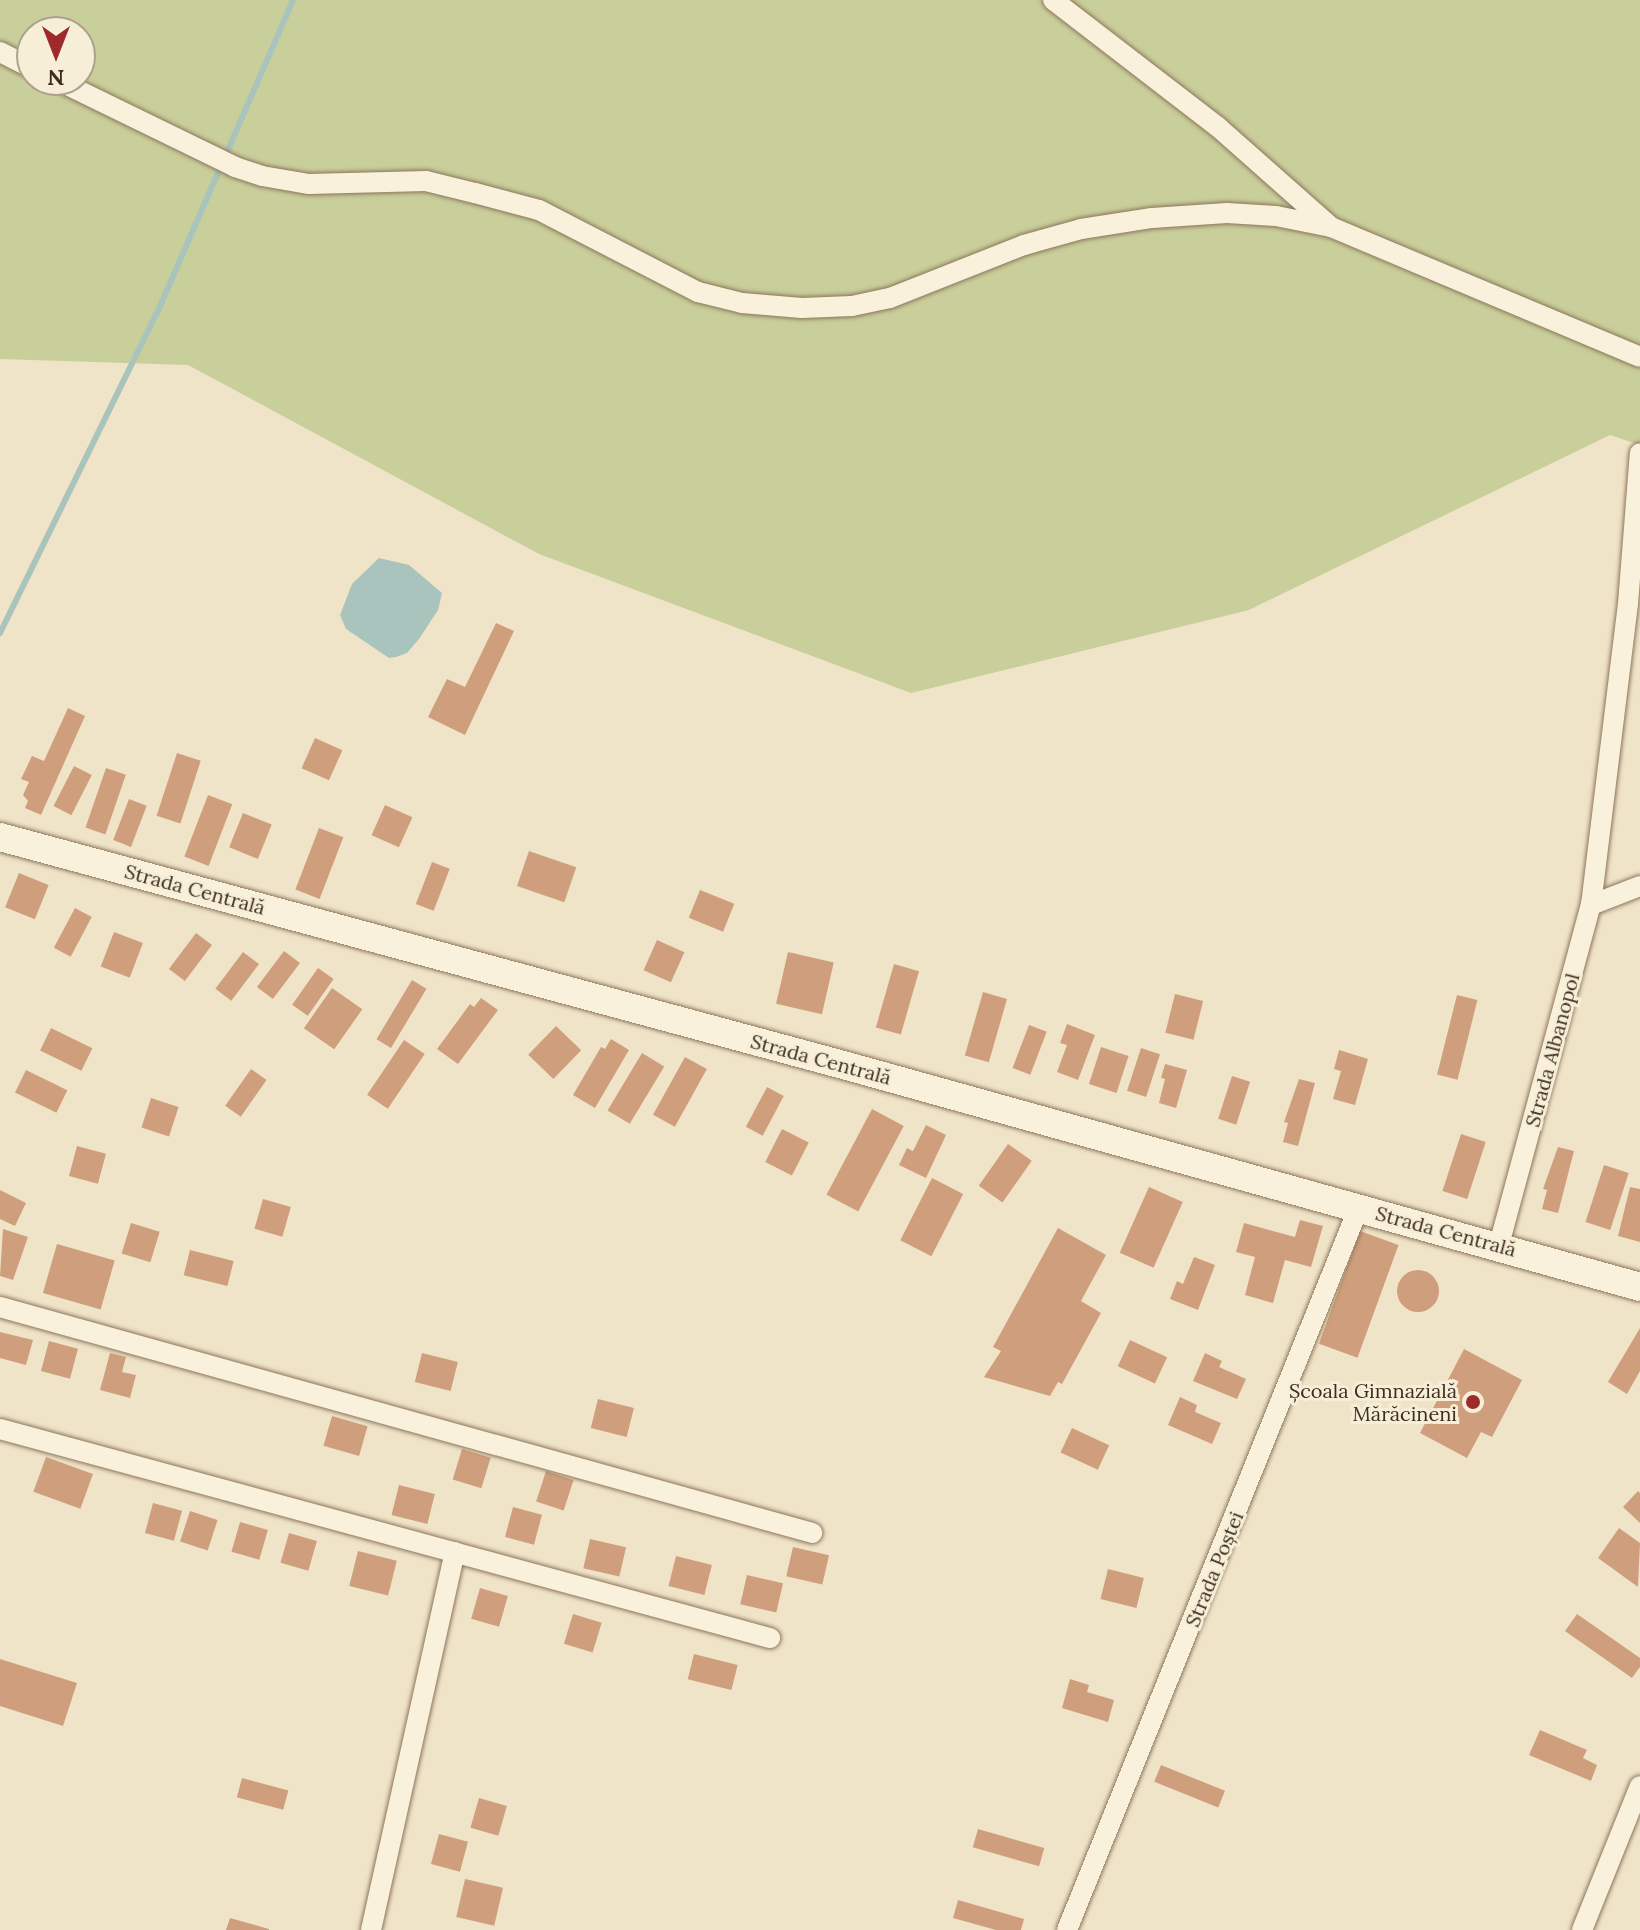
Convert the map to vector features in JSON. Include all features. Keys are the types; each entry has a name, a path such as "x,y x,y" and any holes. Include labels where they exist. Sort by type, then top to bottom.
{"main road":[{"name":"Strada Centrală","path":"0,837 1499,1245 1640,1287"}],"street":[{"path":"1053,0 1218,127 1331,227"},
{"path":"90,96 235,167 262,176 309,184 426,181 539,210 698,292 742,303 802,308 852,306 890,298 1024,245 1081,229 1152,218 1239,214 1276,216 1331,227 1640,357"},
{"name":"Strada Albanopol","path":"1499,1245 1591,905 1628,604 1640,453"},
{"path":"1591,905 1640,886"},
{"name":"Strada Poștei","path":"1067,1930 1359,1207"},
{"path":"0,1307 812,1533"},
{"path":"0,1429 770,1638"},
{"path":"371,1930 455,1552"},
{"path":"1582,1930 1640,1786"}],"green space":[{"path":"0,0 1640,0 1640,445 1610,435 1249,610 911,693 539,554 188,365 0,359"}],"water":[{"path":"379,558 409,565 442,593 438,610 419,639 407,653 389,658 346,629 340,615 352,584"}],"building":[{"path":"496,623 514,631 465,735 428,717 447,679 465,687"},
{"path":"68,708 85,716 41,815 25,808 28,801 23,795 29,782 21,779 32,756 44,761"},
{"path":"315,738 342,750 329,780 302,768"},
{"path":"177,753 201,761 180,823 157,816"},
{"path":"74,766 92,775 71,815 54,806"},
{"path":"106,768 126,775 105,834 85,828"},
{"path":"208,795 232,804 209,866 184,857"},
{"path":"129,799 147,806 131,847 113,840"},
{"path":"385,805 412,817 399,847 372,835"},
{"path":"243,813 272,825 258,859 229,847"},
{"path":"319,828 343,837 320,899 295,890"},
{"path":"529,851 576,867 564,902 517,886"},
{"path":"432,862 450,869 434,911 416,904"},
{"path":"19,873 49,885 35,919 5,907"},
{"path":"700,890 734,904 723,932 689,918"},
{"path":"75,908 92,917 71,957 54,948"},
{"path":"114,932 143,943 130,978 101,967"},
{"path":"196,933 212,945 185,981 169,969"},
{"path":"657,940 684,952 671,982 644,970"},
{"path":"284,951 300,963 273,999 257,987"},
{"path":"243,952 259,964 231,1001 215,989"},
{"path":"788,952 834,963 822,1014 776,1004"},
{"path":"894,964 919,971 901,1035 876,1027"},
{"path":"318,968 334,979 308,1016 292,1005"},
{"path":"412,980 427,989 391,1048 376,1039"},
{"path":"332,988 362,1009 334,1049 304,1028"},
{"path":"983,992 1007,999 989,1062 965,1055"},
{"path":"1175,994 1203,1001 1193,1040 1165,1033"},
{"path":"1457,995 1477,1000 1458,1080 1437,1075"},
{"path":"481,998 498,1010 458,1064 437,1049 470,1004 474,1007"},
{"path":"1067,1024 1095,1035 1078,1080 1057,1072 1067,1045 1060,1043"},
{"path":"1029,1025 1047,1032 1030,1075 1013,1068"},
{"path":"556,1026 581,1050 553,1079 528,1055"},
{"path":"51,1028 92,1048 81,1071 40,1050"},
{"path":"611,1039 629,1050 595,1108 573,1095 601,1047 605,1049"},
{"path":"404,1040 425,1054 388,1109 367,1095"},
{"path":"1101,1047 1129,1056 1117,1093 1089,1084"},
{"path":"1141,1048 1160,1054 1146,1097 1127,1091"},
{"path":"1339,1050 1368,1059 1355,1105 1333,1099 1341,1071 1334,1069"},
{"path":"642,1053 664,1066 630,1124 607,1110"},
{"path":"685,1057 707,1069 675,1127 653,1115"},
{"path":"1165,1064 1187,1070 1176,1108 1159,1103"},
{"path":"251,1069 267,1080 241,1117 225,1106"},
{"path":"26,1070 67,1090 56,1113 15,1092"},
{"path":"1232,1076 1250,1082 1236,1125 1218,1119"},
{"path":"1299,1079 1315,1083 1298,1146 1283,1142 1288,1123 1284,1122"},
{"path":"767,1087 784,1096 763,1136 746,1127"},
{"path":"151,1098 179,1107 169,1136 141,1127"},
{"path":"872,1109 904,1126 858,1212 826,1195"},
{"path":"926,1125 946,1135 926,1178 899,1165 907,1148 913,1151"},
{"path":"782,1129 809,1143 792,1176 765,1162"},
{"path":"1461,1134 1486,1142 1467,1199 1442,1191"},
{"path":"1008,1144 1032,1161 1003,1202 979,1186"},
{"path":"77,1146 106,1154 98,1184 69,1176"},
{"path":"1558,1147 1574,1151 1558,1213 1542,1209 1547,1190 1543,1189"},
{"path":"1604,1165 1629,1173 1610,1230 1585,1222"},
{"path":"932,1178 963,1194 931,1256 900,1240"},
{"path":"1149,1187 1183,1202 1154,1268 1120,1253"},
{"path":"1630,1187 1640,1189 1640,1242 1618,1236"},
{"path":"0,1190 26,1203 15,1226 0,1219"},
{"path":"263,1199 291,1207 282,1237 254,1229"},
{"path":"1300,1220 1323,1226 1311,1267 1285,1260 1273,1303 1245,1295 1255,1257 1236,1252 1244,1223 1295,1237"},
{"path":"131,1223 160,1232 150,1262 122,1254"},
{"path":"1058,1228 1106,1255 1081,1301 1101,1313 1062,1384 1058,1382 1050,1396 984,1377 1001,1351 993,1347"},
{"path":"3,1229 28,1237 13,1280 0,1276"},
{"path":"1360,1231 1399,1245 1357,1358 1319,1344"},
{"path":"57,1244 115,1261 101,1310 43,1293"},
{"path":"190,1250 234,1261 227,1286 184,1275"},
{"path":"1194,1257 1215,1265 1198,1310 1170,1299 1177,1281 1183,1284"},
{"path":"1418,1270 1433,1276 1439,1291 1433,1306 1418,1312 1403,1306 1397,1291 1403,1276"},
{"path":"1640,1328 1640,1371 1627,1394 1608,1382"},
{"path":"0,1332 33,1340 26,1365 0,1358"},
{"path":"1130,1340 1167,1357 1155,1384 1118,1366"},
{"path":"49,1341 78,1349 70,1379 41,1371"},
{"path":"1464,1349 1522,1380 1492,1437 1481,1432 1467,1458 1420,1433"},
{"path":"110,1353 126,1357 122,1372 136,1375 130,1398 100,1390"},
{"path":"422,1353 458,1362 451,1391 415,1382"},
{"path":"1205,1353 1222,1361 1219,1367 1246,1379 1237,1399 1193,1381"},
{"path":"1180,1397 1197,1405 1195,1412 1221,1423 1212,1444 1168,1425"},
{"path":"598,1399 634,1408 627,1437 591,1428"},
{"path":"332,1416 368,1426 359,1456 323,1446"},
{"path":"1072,1428 1109,1445 1098,1470 1061,1452"},
{"path":"462,1449 491,1458 481,1488 453,1480"},
{"path":"46,1457 93,1474 80,1509 33,1492"},
{"path":"546,1471 574,1480 564,1510 536,1501"},
{"path":"399,1485 435,1494 427,1524 392,1515"},
{"path":"1638,1491 1640,1493 1640,1523 1623,1507"},
{"path":"153,1503 182,1511 174,1541 145,1533"},
{"path":"513,1507 542,1515 534,1545 505,1537"},
{"path":"190,1511 218,1520 208,1550 180,1541"},
{"path":"240,1522 268,1530 259,1560 231,1552"},
{"path":"1619,1528 1640,1543 1638,1587 1598,1558"},
{"path":"289,1533 317,1541 308,1571 280,1563"},
{"path":"590,1539 626,1547 619,1577 583,1568"},
{"path":"793,1547 829,1555 822,1585 786,1576"},
{"path":"358,1551 397,1561 388,1596 349,1586"},
{"path":"676,1556 712,1565 704,1595 669,1586"},
{"path":"1108,1569 1144,1578 1136,1608 1101,1599"},
{"path":"747,1575 783,1583 776,1613 740,1604"},
{"path":"480,1588 508,1596 499,1627 471,1619"},
{"path":"573,1614 602,1623 593,1652 564,1644"},
{"path":"1577,1614 1640,1658 1640,1667 1632,1678 1565,1631"},
{"path":"694,1654 738,1665 731,1690 688,1679"},
{"path":"0,1659 77,1683 63,1726 0,1706"},
{"path":"1070,1679 1089,1685 1087,1692 1114,1700 1108,1722 1062,1708"},
{"path":"1540,1730 1587,1750 1583,1758 1597,1765 1591,1781 1529,1755"},
{"path":"1161,1765 1225,1791 1218,1808 1154,1782"},
{"path":"242,1778 288,1790 283,1810 237,1797"},
{"path":"479,1798 507,1806 498,1836 470,1828"},
{"path":"978,1829 1044,1848 1039,1866 973,1847"},
{"path":"439,1834 468,1842 460,1872 431,1864"},
{"path":"465,1879 503,1888 494,1926 456,1917"},
{"path":"958,1900 1024,1919 1021,1930 996,1930 953,1918"},
{"path":"230,1918 269,1929 269,1930 226,1930"}],"waterway":[{"path":"0,633 157,313 293,0"}],"place":[{"name":"Școala Gimnazială Mărăcineni","path":"1473,1402"}]}
